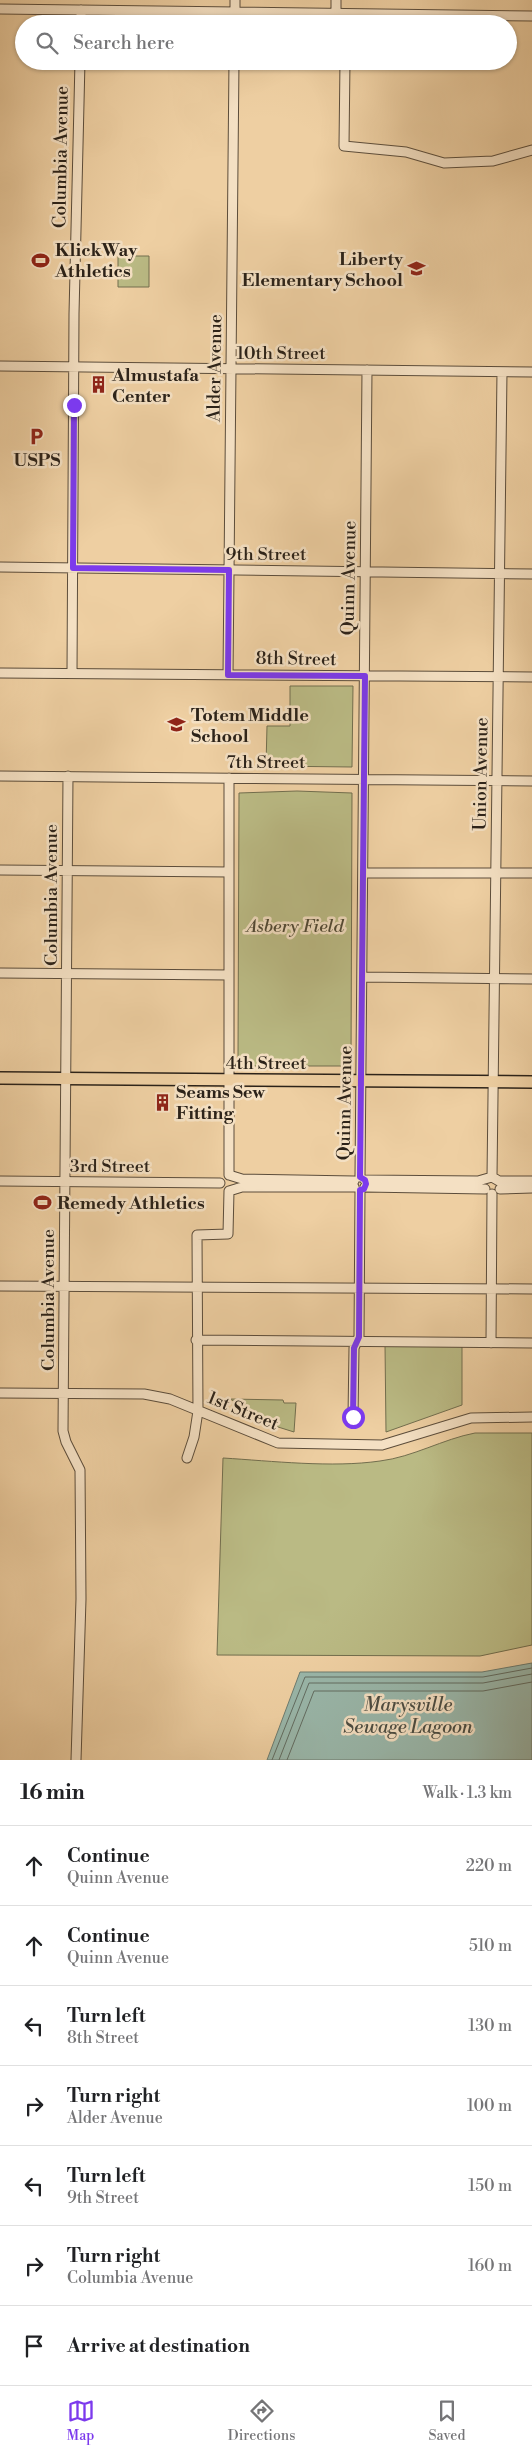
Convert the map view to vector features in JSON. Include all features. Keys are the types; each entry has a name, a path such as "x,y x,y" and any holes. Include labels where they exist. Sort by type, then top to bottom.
{"main road":[{"name":"4th Street","path":"0,1078 532,1082"}],"street":[{"path":"235,0 235,12"},
{"path":"336,0 336,13"},
{"path":"0,9 470,15"},
{"path":"81,10 81,15"},
{"path":"517,16 532,16"},
{"name":"Columbia Avenue","path":"72,673 74,367 80,70"},
{"name":"Alder Avenue","path":"228,675 234,70"},
{"path":"345,70 344,146 406,152 444,162 493,161 532,150"},
{"name":"10th Street","path":"0,366 532,372"},
{"name":"Quinn Avenue","path":"353,1417 354,1348 359,1337 367,370"},
{"name":"Union Avenue","path":"491,1343 502,372"},
{"name":"9th Street","path":"0,567 532,574"},
{"name":"8th Street","path":"0,673 532,678"},
{"name":"7th Street","path":"0,776 532,781"},
{"name":"Columbia Avenue","path":"68,776 63,1431 66,1442 80,1470 82,1508 76,1760"},
{"path":"187,1458 194,1437 198,1411 196,1340 197,1236 228,1234 232,1190 237,1183 232,1176 229,1080 229,778"},
{"path":"0,870 229,872"},
{"path":"363,873 532,873"},
{"path":"0,973 229,975"},
{"path":"363,977 532,979"},
{"path":"360,1184 232,1176 223,1177 220,1183 223,1189 232,1190 360,1184 492,1185 532,1188"},
{"name":"3rd Street","path":"0,1181 220,1183"},
{"path":"492,1185 532,1182"},
{"path":"0,1286 532,1289"},
{"path":"196,1340 532,1343"},
{"name":"1st Street","path":"0,1393 144,1394 170,1399 278,1443 382,1445 470,1418 532,1417"}],"green space":[{"path":"118,256 149,256 149,287 118,287"},
{"path":"290,686 353,686 352,767 266,766 267,726 290,726"},
{"name":"Asbery Field","path":"297,791 352,793 351,1066 243,1066 238,1059 239,793"},
{"path":"385,1345 462,1346 462,1405 386,1432"},
{"path":"230,1399 283,1400 284,1403 296,1403 294,1432 259,1421 258,1414"},
{"path":"475,1433 532,1433 532,1645 480,1656 217,1655 223,1458 302,1463 361,1463 404,1456 451,1439"}],"water":[{"name":"Marysville Sewage Lagoon","path":"532,1663 532,1760 267,1760 300,1672 482,1672"}],"place":[{"name":"KlickWay Athletics","path":"41,260"},
{"name":"Liberty Elementary School","path":"417,269"},
{"name":"Almustafa Center","path":"98,385"},
{"name":"USPS","path":"37,437"},
{"name":"Totem Middle School","path":"177,725"},
{"name":"Seams Sew Fitting","path":"162,1102"},
{"name":"Remedy Athletics","path":"43,1203"}],"route":[{"path":"74,405 73,568 229,570 228,675 365,676 360,1177 365,1180 366,1186 360,1190 359,1337 354,1348 353,1417"}]}
